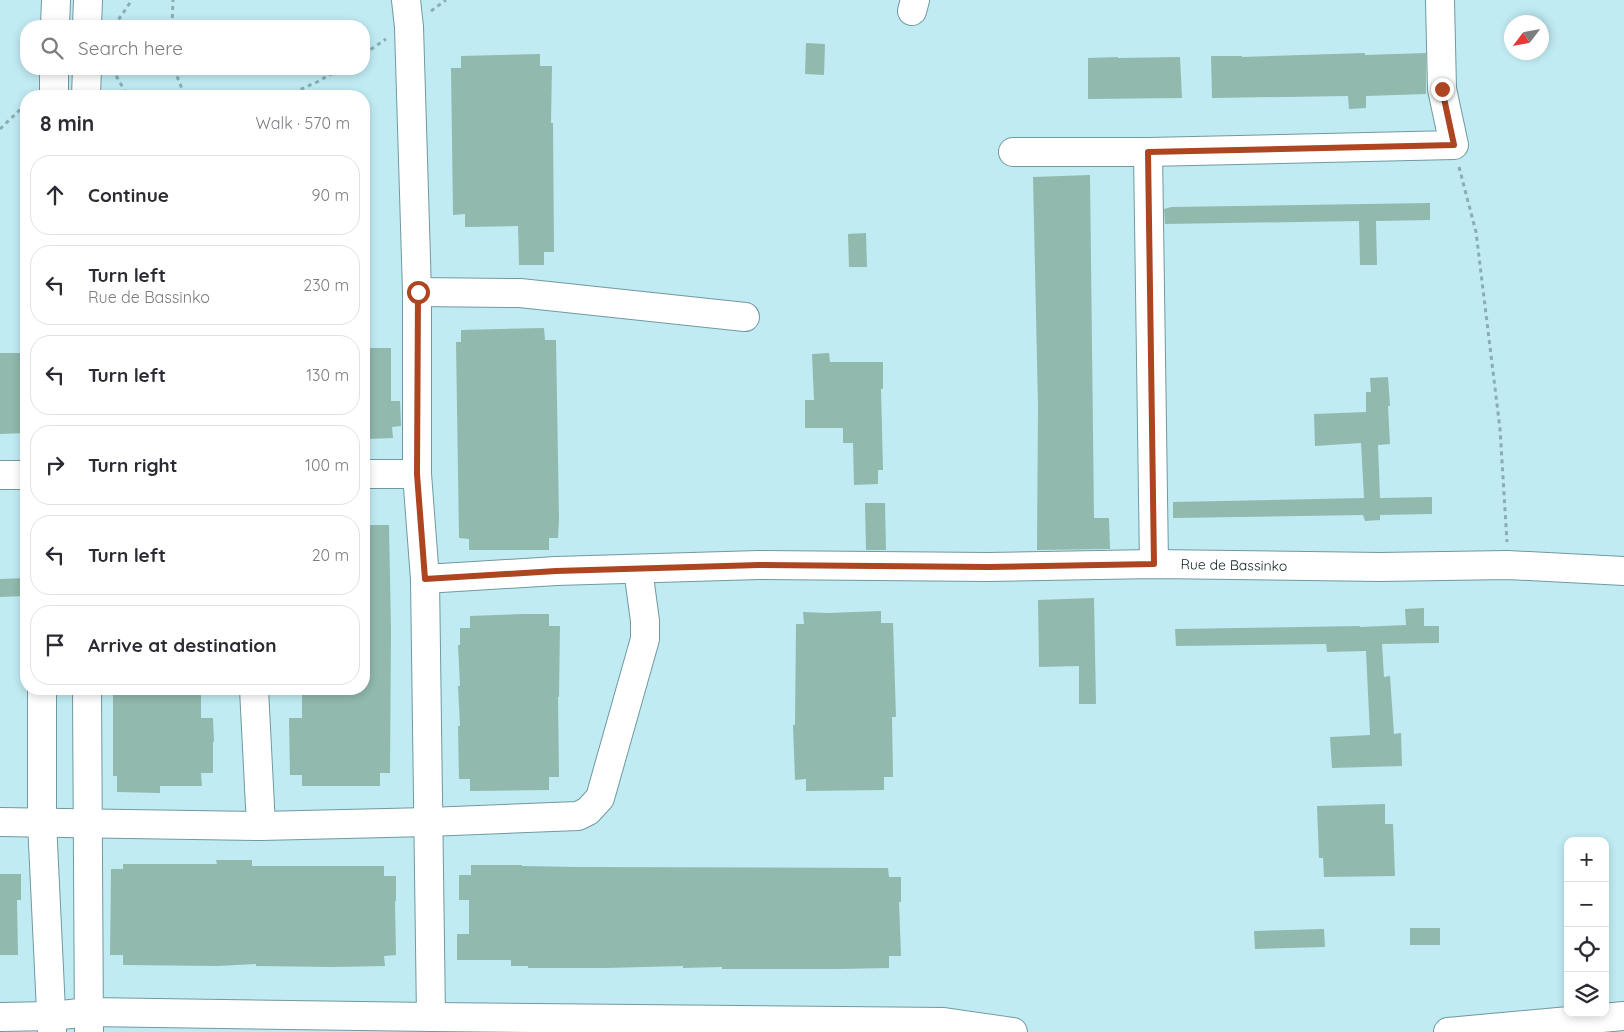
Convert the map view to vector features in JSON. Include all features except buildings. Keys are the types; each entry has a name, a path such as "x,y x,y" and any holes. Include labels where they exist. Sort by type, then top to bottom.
{"street":[{"path":"55,20 56,0"},
{"path":"87,20 88,0"},
{"path":"406,0 409,27 418,292 417,474 425,579 432,1017"},
{"path":"1013,152 1148,152 1454,145 1442,89 1440,0"},
{"path":"54,75 54,90"},
{"path":"86,75 86,90"},
{"path":"1148,152 1154,564"},
{"path":"418,292 520,293 745,317"},
{"path":"370,474 417,474"},
{"path":"0,475 20,475"},
{"name":"Rue de Bassinko","path":"425,579 556,571 759,565 988,567 1154,564 1380,567 1508,565 1624,571"},
{"path":"0,822 261,826 578,816 588,811 600,798 645,639 646,621 638,569"},
{"path":"42,695 42,822 52,1024"},
{"path":"86,695 89,1022"},
{"path":"254,695 261,826"},
{"path":"0,1016 52,1024 432,1017 944,1022 1012,1032"},
{"path":"1448,1032 1624,1016"}],"path":[{"path":"118,20 132,0"},
{"path":"172,20 173,0"},
{"path":"116,75 124,90"},
{"path":"176,75 183,90"},
{"path":"298,90 328,75"},
{"path":"0,129 20,110"},
{"path":"1454,145 1476,232 1500,429 1508,565"}],"route":[{"path":"418,292 417,474 425,579 556,571 759,565 988,567 1154,564 1148,152 1454,145 1442,89"}]}
